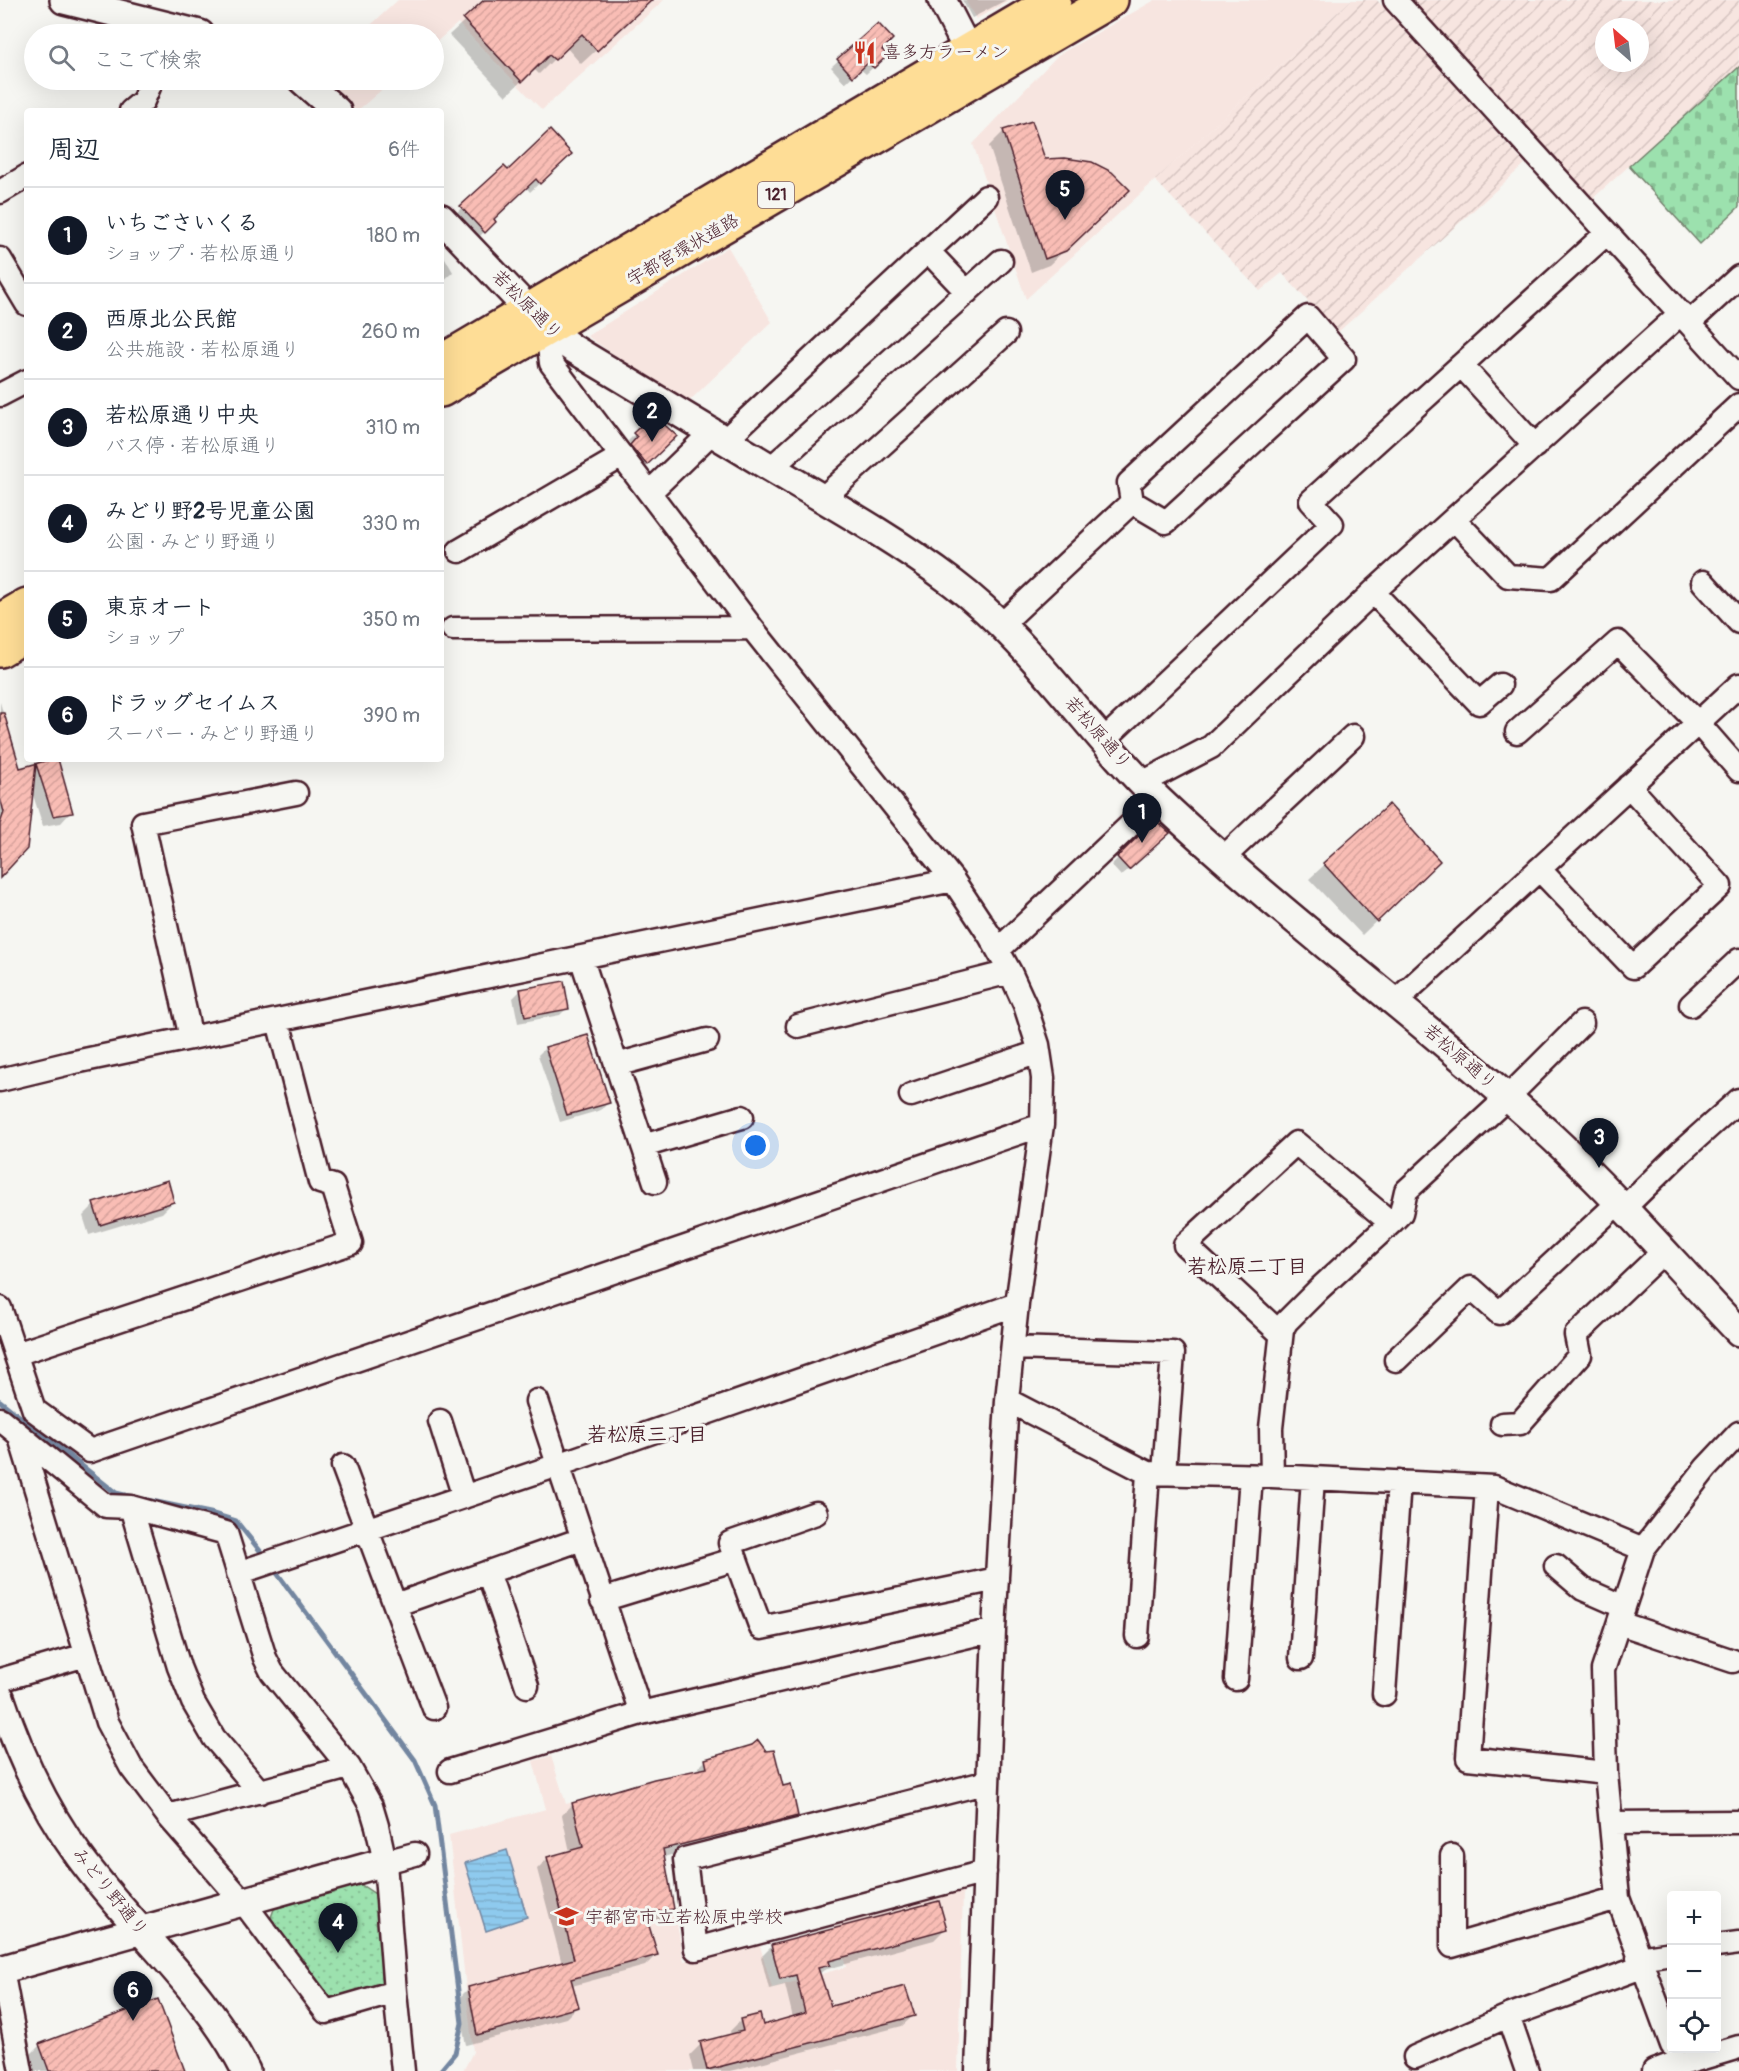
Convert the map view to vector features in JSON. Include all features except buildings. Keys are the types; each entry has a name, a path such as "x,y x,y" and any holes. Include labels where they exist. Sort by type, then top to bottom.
{"highway":[{"name":"宇都宮環状道路","path":"974,62 1054,0"},
{"name":"宇都宮環状道路","path":"444,388 538,319 974,62 1112,0"},
{"name":"宇都宮環状道路","path":"444,361 538,319"},
{"path":"0,621 24,607"},
{"path":"0,650 24,636"}],"street":[{"path":"64,0 148,24"},
{"path":"942,0 974,62"},
{"path":"1395,0 1739,378"},
{"path":"137,108 148,90"},
{"path":"313,90 334,108"},
{"path":"0,192 24,178"},
{"path":"650,492 718,437 986,197"},
{"name":"若松原通り","path":"444,221 538,319 572,348 823,498 921,560 979,604 1044,670 1150,791 1222,858 1395,1002 1552,1138 1739,1332"},
{"path":"1104,740 1332,524 1311,501 1608,233"},
{"path":"928,251 967,292"},
{"path":"0,259 24,299"},
{"path":"771,468 1001,261"},
{"path":"998,950 1150,791 1211,747 1373,592 1535,446 1685,318 1739,277"},
{"path":"1308,317 1344,359 1166,522 1132,502 1128,483 1308,317"},
{"path":"538,319 551,363 752,628 953,880 1010,972 1025,1005 1039,1052 1043,1078 1042,1125 1017,1304 1007,1400 994,1630 977,2071"},
{"path":"823,498 1006,333"},
{"path":"1461,365 1535,446"},
{"path":"0,395 24,383"},
{"path":"1454,519 1508,576 1551,579 1739,405"},
{"path":"459,551 622,456"},
{"path":"1001,625 1132,502"},
{"path":"1703,582 1739,622"},
{"path":"1373,592 1479,704 1500,685"},
{"path":"453,629 752,628"},
{"path":"1517,732 1618,642 1698,723 1739,770"},
{"path":"1395,1002 1739,686"},
{"path":"1222,858 1353,736"},
{"path":"1539,869 1633,967 1642,959 1720,886 1629,786"},
{"path":"191,1038 143,823 296,793"},
{"path":"0,1080 70,1063 953,880"},
{"path":"580,957 655,1182"},
{"path":"1691,1005 1739,960"},
{"path":"798,1026 1010,972"},
{"path":"16,1354 351,1243 333,1186 320,1182 278,1021"},
{"path":"1236,1678 1261,1476 1271,1428 1281,1334 1287,1322 1318,1289 1401,1213 1406,1191 1507,1098 1582,1023"},
{"path":"616,1065 707,1040"},
{"path":"911,1095 1039,1052"},
{"path":"1396,1360 1471,1288 1499,1313 1739,1100"},
{"path":"643,1146 742,1117"},
{"path":"0,1308 34,1410 90,1451 1042,1125"},
{"path":"1281,1334 1185,1245 1296,1143 1391,1223"},
{"path":"1503,1424 1520,1423 1580,1355 1576,1335 1663,1252"},
{"path":"238,1573 558,1465 1017,1304"},
{"path":"1013,1348 1173,1353 1137,1636"},
{"path":"1007,1400 1156,1473 1494,1487 1643,1549"},
{"path":"537,1401 641,1713"},
{"path":"0,1419 106,1506 131,1507 226,1533 265,1658 272,1671 350,1767 370,1806 377,1826 385,1862 403,2071"},
{"path":"440,1421 464,1497"},
{"path":"1676,2058 1618,1898 1606,1773 1603,1670 1643,1549 1706,1467 1739,1432"},
{"path":"20,1437 107,1722 131,1767 168,1816 244,1903 326,2013 395,1992"},
{"path":"344,1466 434,1708"},
{"path":"1301,1658 1313,1478"},
{"path":"1384,1694 1400,1482"},
{"path":"1487,1486 1468,1758 1606,1773"},
{"path":"131,1507 179,1668 193,1702 214,1738 260,1792"},
{"path":"816,1513 730,1543 761,1628 997,1579"},
{"path":"395,1605 582,1539"},
{"path":"602,1600 736,1559"},
{"path":"1556,1566 1582,1589 1621,1615 1733,1661"},
{"path":"488,1572 527,1686"},
{"path":"450,1771 641,1713 994,1630"},
{"path":"0,1680 86,1655"},
{"name":"みどり野通り","path":"0,1697 26,1766 47,1809 79,1857 201,2001 233,2046 246,2071"},
{"path":"168,1816 350,1767"},
{"path":"985,1872 696,1948 685,1858 988,1782"},
{"path":"1611,1823 1739,1822"},
{"path":"21,2071 1,1970 415,1854"},
{"path":"1452,1856 1452,1946 1618,1898"},
{"path":"1721,1945 1739,1943"},
{"path":"1415,2057 1640,1962 1667,1954"},
{"path":"1508,2016 1527,2071"},
{"path":"1654,2071 1676,2058 1739,2047"}],"shaded area":[{"path":"398,0 664,0 542,110 458,23 444,35 444,24 372,24"},
{"path":"965,0 1011,0 976,19"},
{"path":"1155,0 1351,0 1026,299 973,144 1058,55"},
{"path":"1351,0 1377,0 1525,164 1337,333 1282,273 1260,291 1155,180"},
{"path":"1410,0 1739,0 1739,67 1591,200"},
{"path":"335,90 381,90 360,108 351,108"},
{"path":"728,247 772,322 686,404 587,336"},
{"name":"宇都宮市立若松原中学校","path":"551,1756 566,1804 650,1781 684,1961 759,1942 772,1988 846,1967 834,1925 963,1891 958,2071 463,2071 473,2052 449,1835 546,1809 533,1761"}],"green space":[{"path":"1739,67 1739,207 1700,244 1629,166"},
{"path":"360,1884 375,1894 387,1986 328,2002 270,1920 274,1909"}],"water":[{"path":"507,1850 527,1917 486,1931 465,1863"}],"waterway":[{"path":"0,1401 116,1493 133,1497"},
{"path":"142,1499 210,1513 236,1521 261,1552"},
{"path":"277,1573 415,1760 435,1805 462,2023 455,2053 440,2071"}],"place":[{"name":"喜多方ラーメン","path":"865,52"},
{"name":"東京オート","path":"1065,220"},
{"name":"西原北公民館","path":"652,442"},
{"name":"いちごさいくる","path":"1142,843"},
{"name":"若松原通り中央","path":"1599,1168"},
{"name":"宇都宮市立若松原中学校","path":"567,1917"},
{"name":"みどり野2号児童公園","path":"338,1953"},
{"name":"ドラッグセイムス","path":"133,2021"}],"district":[{"name":"若松原二丁目","path":"1247,1266"},
{"name":"若松原三丁目","path":"647,1434"}]}
